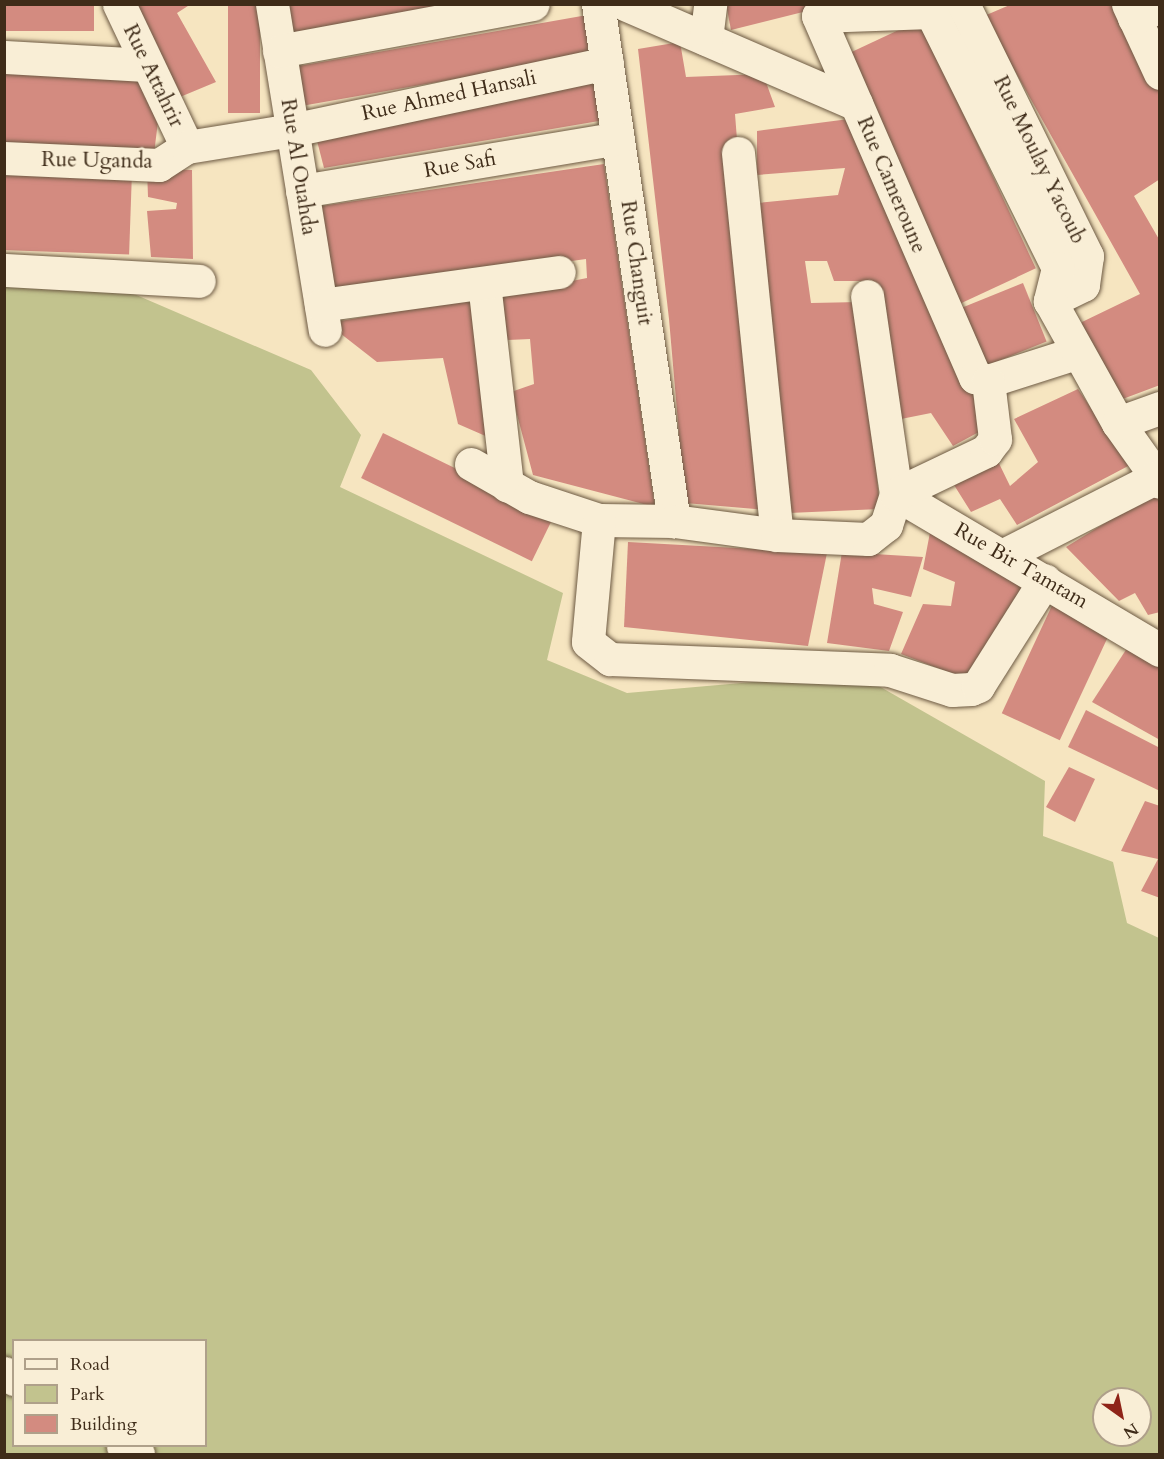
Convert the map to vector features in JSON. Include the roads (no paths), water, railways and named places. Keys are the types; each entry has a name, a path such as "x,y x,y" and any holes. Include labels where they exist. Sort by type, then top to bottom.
{"street":[{"name":"Rue Attahrir","path":"119,4 187,147"},
{"name":"Rue Al Ouahda","path":"272,4 323,318 484,283"},
{"path":"279,51 533,4"},
{"name":"Rue Changuit","path":"598,4 674,521"},
{"path":"625,4 856,104"},
{"path":"706,39 710,4"},
{"name":"Rue Moulay Yacoub","path":"963,4 1087,256 1083,285 1050,301"},
{"name":"Rue Moulay Yacoub","path":"941,8 1058,268 1050,301"},
{"name":"Rue Cameroune","path":"941,8 880,9 818,16 969,368 975,376 988,381"},
{"path":"1141,9 1160,73"},
{"path":"4,57 147,64"},
{"name":"Rue Ahmed Hansali","path":"292,130 607,63"},
{"name":"Rue Uganda","path":"4,158 159,165 187,147 292,130"},
{"name":"Rue Safi","path":"302,191 618,138"},
{"path":"738,153 777,535"},
{"path":"4,270 199,280"},
{"path":"507,486 484,283 559,272"},
{"path":"471,464 507,486 552,506 599,520 674,521 777,535 868,539 886,525 896,494 867,296"},
{"path":"1004,555 1158,479 1118,423 1076,353 1050,301"},
{"path":"896,494 986,451 995,440 988,381 1076,353"},
{"path":"1118,423 1160,408"},
{"name":"Rue Bir Tamtam","path":"896,494 1155,642"},
{"path":"599,520 588,642 610,659 890,670 952,690 971,689 978,686 1046,580"},
{"path":"125,1447 138,1455"}]}
